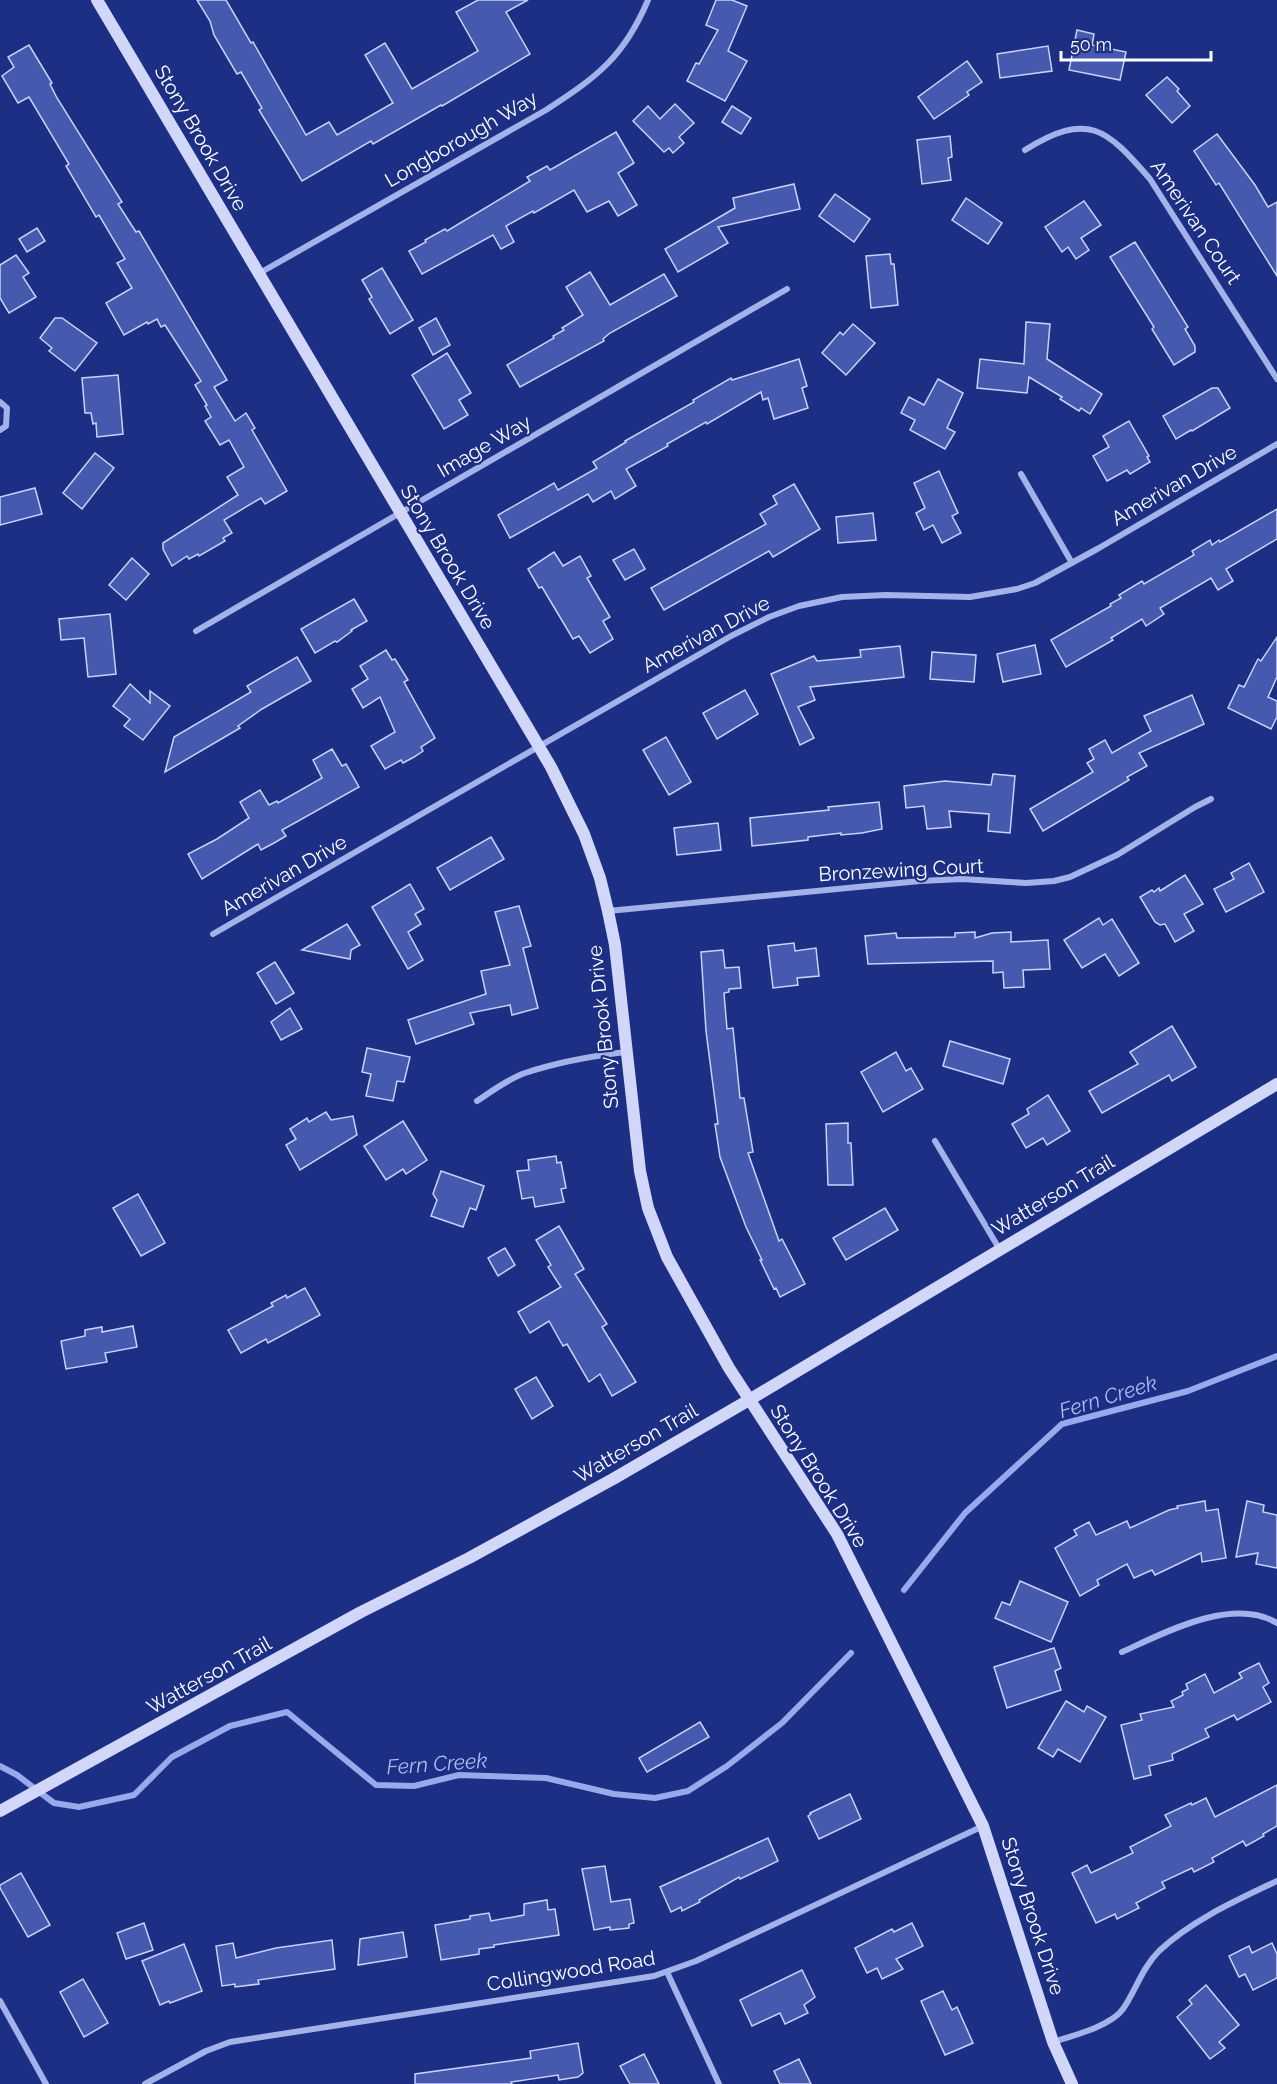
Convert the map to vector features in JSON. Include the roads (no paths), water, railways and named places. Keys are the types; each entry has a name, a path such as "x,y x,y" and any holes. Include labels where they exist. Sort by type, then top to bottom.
{"street":[{"name":"Stony Brook Drive","path":"97,0 550,767 584,834 600,878 615,945 640,1171 648,1208 667,1257 729,1368 837,1534 983,1826 1053,2042 1072,2084"},
{"name":"Longborough Way","path":"258,274 546,110 584,86 625,45 637,26 648,0"},
{"name":"Amerivan Court","path":"1025,150 1050,135 1073,128 1101,132 1124,149 1150,178 1277,379"},
{"name":"Image Way","path":"196,632 787,289"},
{"path":"0,402 7,408 6,426 0,430"},
{"name":"Amerivan Drive","path":"213,934 731,636 769,617 799,606 842,597 886,595 970,597 1017,589 1035,583 1277,444"},
{"path":"1021,474 1072,563"},
{"name":"Bronzewing Court","path":"608,911 920,881 962,879 1026,883 1054,881 1087,870 1211,799"},
{"path":"477,1101 524,1074 589,1057 626,1052"},
{"name":"Watterson Trail","path":"0,1811 361,1612 469,1558 613,1479 1277,1084"},
{"path":"935,1141 1000,1250"},
{"path":"1122,1652 1197,1620 1227,1614 1252,1614 1268,1617 1277,1623"},
{"name":"Collingwood Road","path":"145,2084 206,2051 230,2042 654,1976 667,1972 696,1961 983,1826"},
{"path":"1053,2042 1098,2027 1122,2011 1137,1980 1159,1952 1191,1927 1277,1881"},
{"path":"667,1972 719,2084"},
{"path":"0,2001 46,2084"}],"waterway":[{"name":"Fern Creek","path":"904,1590 965,1513 1062,1424 1188,1391 1277,1356"},
{"name":"Fern Creek","path":"0,1766 17,1775 54,1803 79,1807 134,1795 172,1757 230,1726 287,1712 376,1785 414,1786 459,1775 546,1778 614,1794 655,1798 688,1791 727,1766 782,1723 851,1653"}]}
